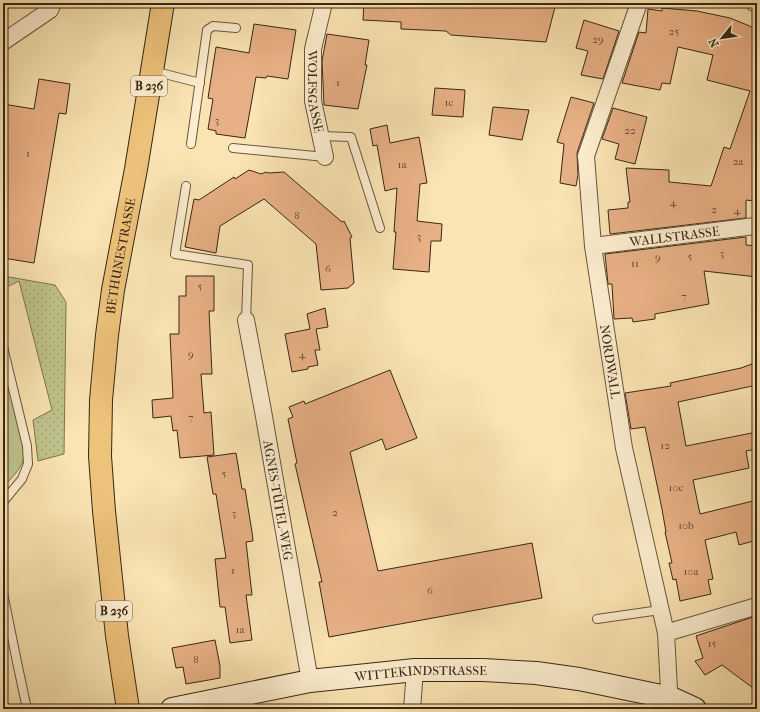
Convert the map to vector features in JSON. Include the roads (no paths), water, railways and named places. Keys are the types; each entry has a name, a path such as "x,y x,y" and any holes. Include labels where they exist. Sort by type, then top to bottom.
{"main road":[{"name":"BETHUNESTRASSE","path":"128,709 117,636 104,512 100,456 101,400 113,290 136,169 163,3"},
{"name":"WITTEKINDSTRASSE","path":"172,709 310,681 415,670 483,670 536,673 580,680 670,704"},
{"path":"670,704 695,709"}],"street":[{"path":"3,42 50,10 53,3"},
{"name":"WOLFSGASSE","path":"324,3 313,49 312,101 325,157"},
{"name":"NORDWALL","path":"639,3 586,156 593,246 624,448 666,633 670,704"},
{"name":"WALLSTRASSE","path":"593,246 756,225"},
{"name":"AGNES-TÜTEL-WEG","path":"246,320 310,681"},
{"path":"666,633 757,606"},
{"path":"412,709 415,670"}],"lane":[{"path":"191,144 207,30 214,26 236,28"},
{"path":"152,71 200,83"},
{"path":"320,136 351,137 380,228"},
{"path":"233,148 325,157"},
{"path":"186,186 175,254 248,265 246,320"},
{"path":"3,347 27,446 28,464 22,479 3,502"},
{"path":"3,593 16,662 28,709"},
{"path":"597,619 660,610"}]}
